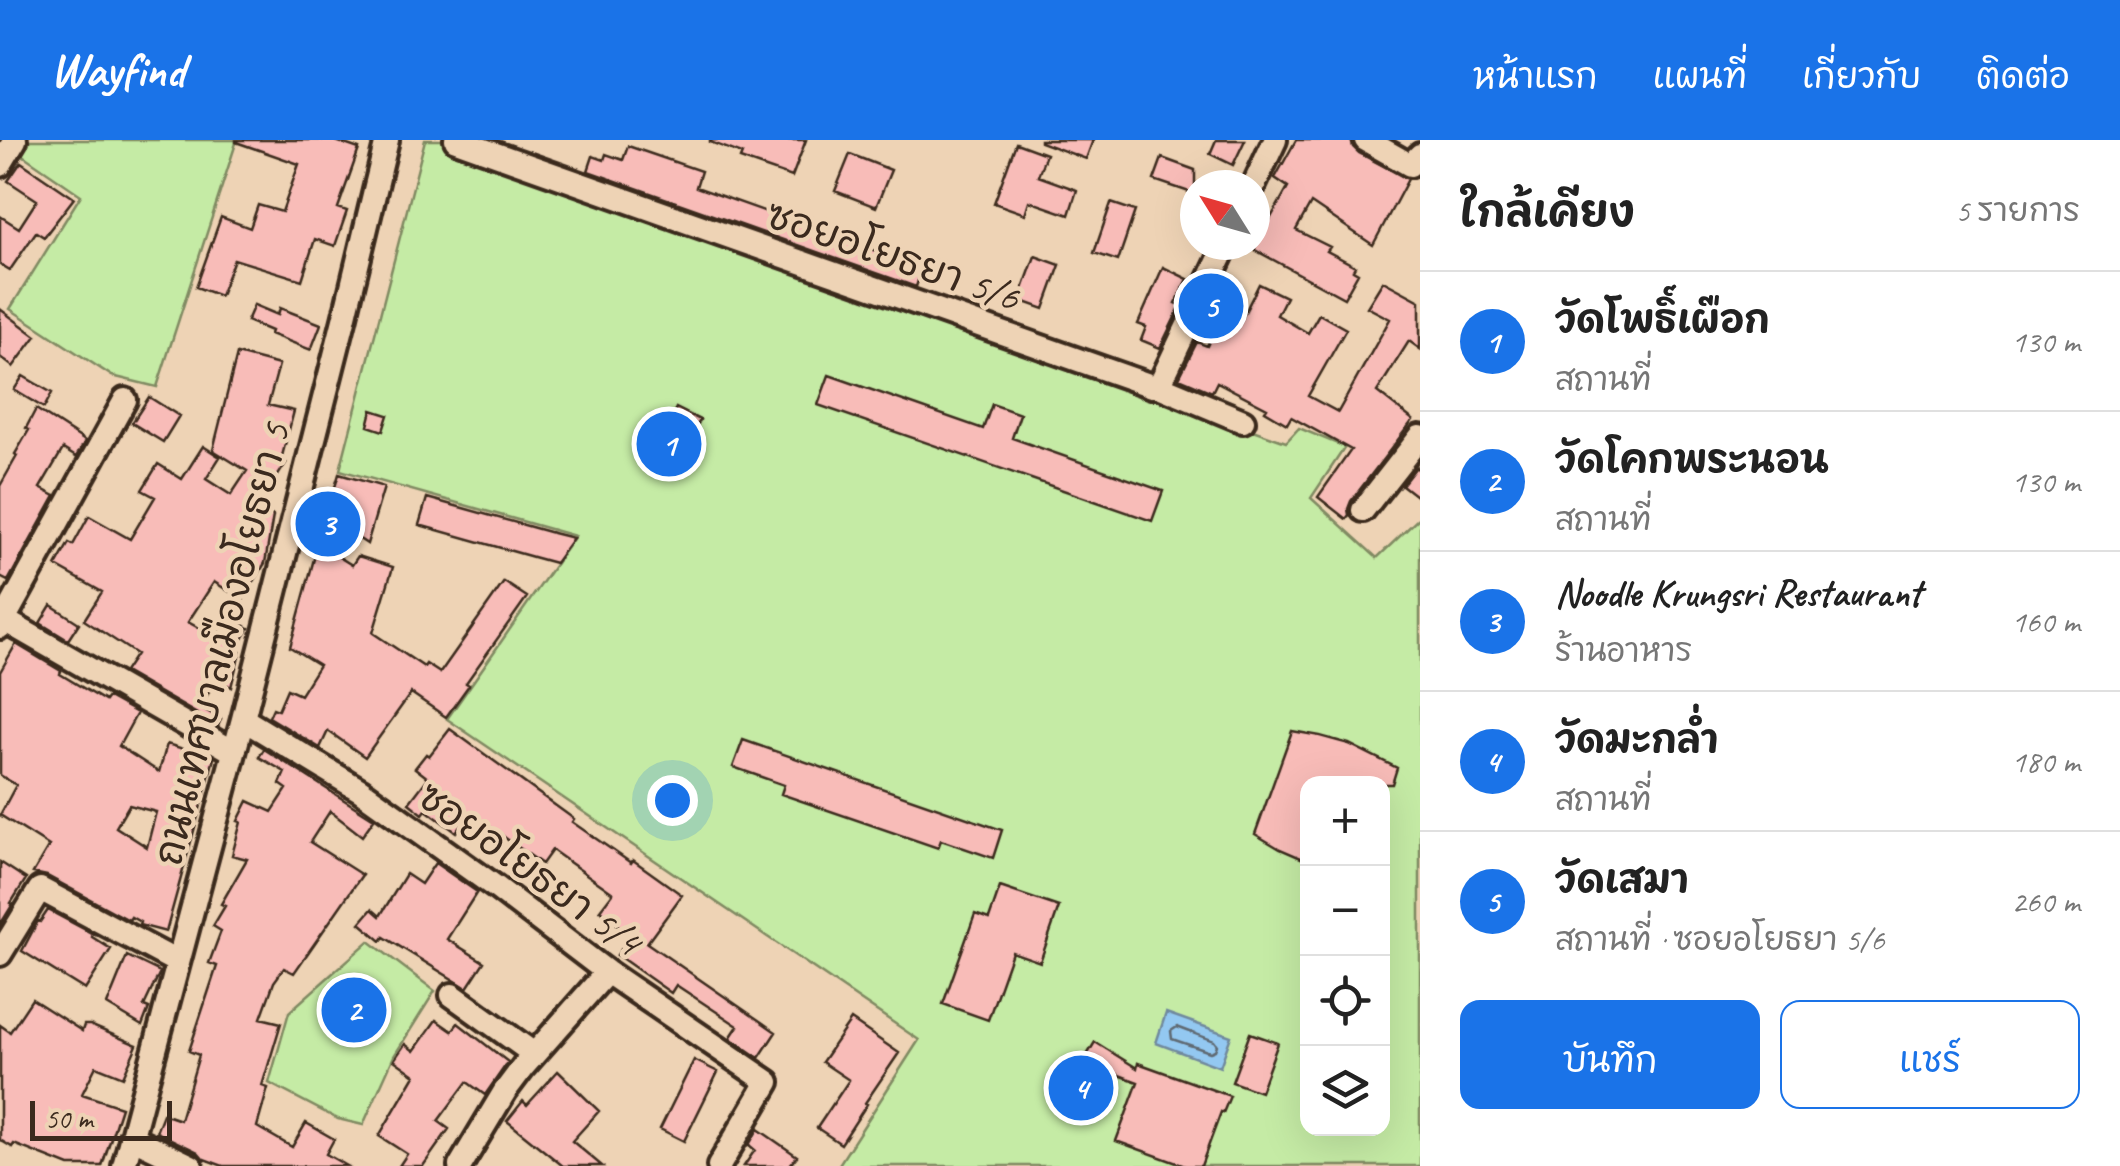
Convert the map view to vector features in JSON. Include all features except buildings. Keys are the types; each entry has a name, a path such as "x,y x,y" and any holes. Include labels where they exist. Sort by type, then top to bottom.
{"street":[{"path":"0,164 16,140"},
{"name":"ถนนเทศบาลเมืองอโยธยา 5","path":"124,1166 243,720 387,140"},
{"name":"ซอยอโยธยา 5/6","path":"456,140 1159,386 1242,421"},
{"path":"1261,170 1275,140"},
{"path":"1366,140 1415,160"},
{"path":"1159,386 1219,260"},
{"path":"125,400 2,623 234,752"},
{"path":"1363,510 1420,437"},
{"name":"ซอยอโยธยา 5/4","path":"243,720 360,790 607,972 768,1082 719,1166"},
{"path":"0,954 40,889 177,962"},
{"path":"460,1166 505,1091 607,972"},
{"path":"452,996 534,1054"},
{"path":"131,1137 191,1166"}],"green space":[{"path":"30,140 237,140 157,387 112,376 10,309 81,195 21,154"},
{"path":"425,140 445,140 1286,442 1299,428 1345,447 1311,498 1377,558 1420,517 1420,1166 838,1166 919,1040 447,719 575,536 340,470"},
{"path":"369,941 435,991 394,1056 363,1125 338,1119 269,1083 289,1012"}],"water":[{"path":"1166,1013 1231,1036 1220,1067 1156,1043"}],"place":[{"name":"วัดเสมา","path":"1211,306"},
{"name":"วัดโพธิ์เผือก","path":"669,444"},
{"name":"Noodle Krungsri Restaurant","path":"328,524"},
{"name":"วัดโคกพระนอน","path":"354,1010"},
{"name":"วัดมะกล่ำ","path":"1081,1088"}]}
